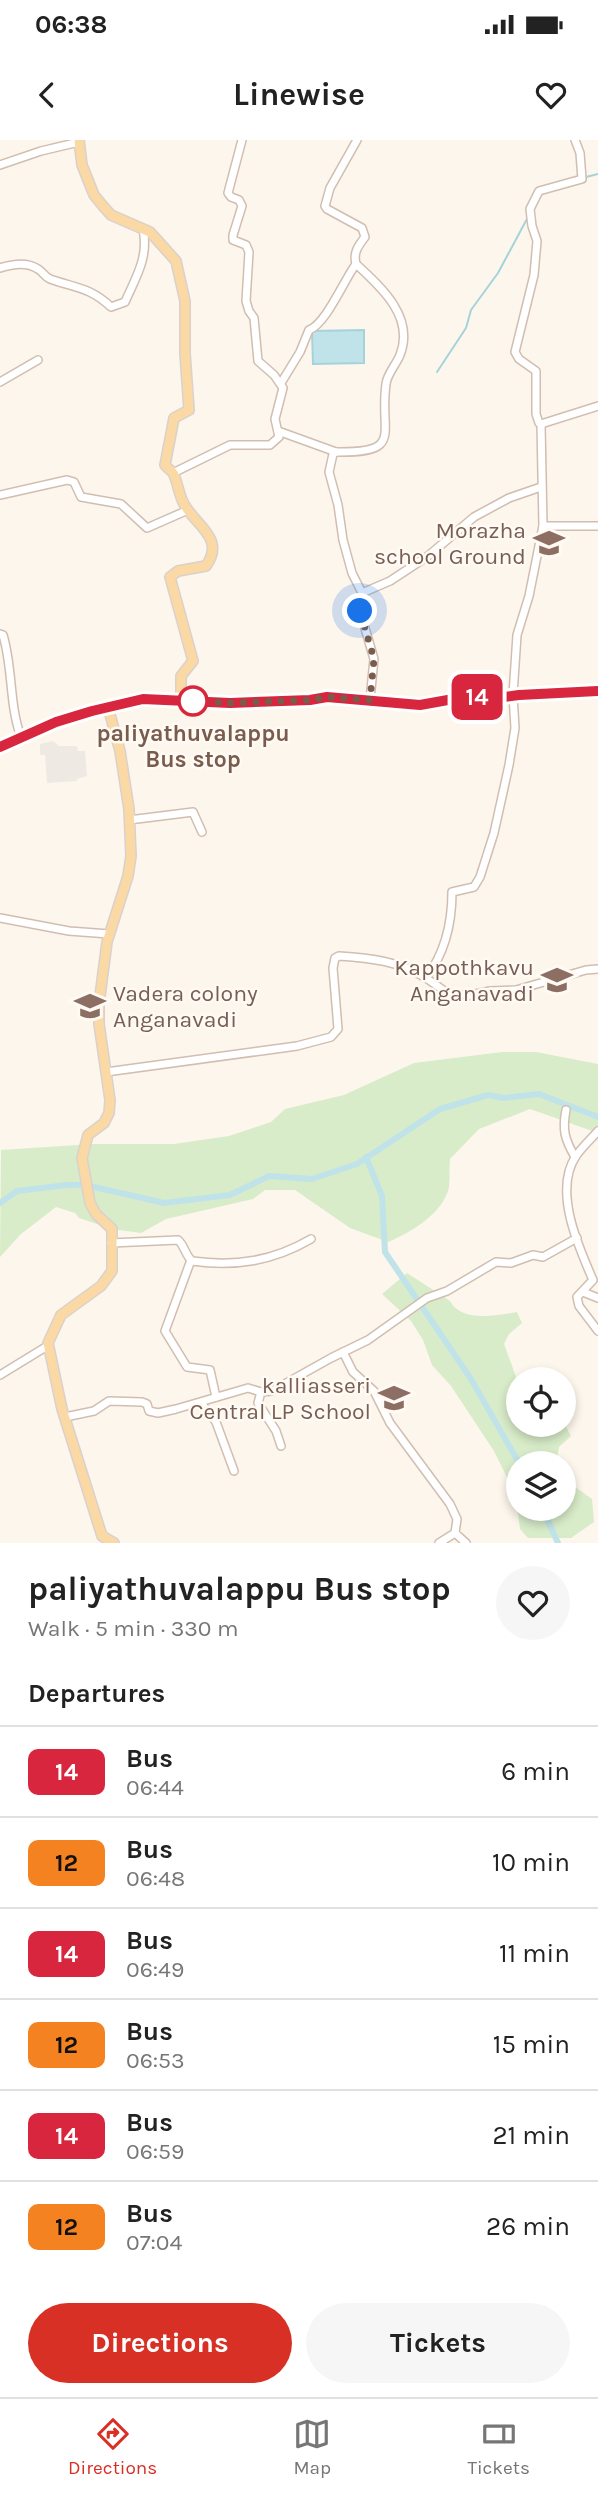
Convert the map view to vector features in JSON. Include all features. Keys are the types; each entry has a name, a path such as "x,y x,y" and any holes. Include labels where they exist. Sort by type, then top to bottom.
{"main road":[{"path":"79,141 82,165 94,195 111,215 150,232 176,261 185,301 189,410 174,418 165,460 167,468 173,472 179,493 188,510 208,531 212,548 211,558 206,566 178,571 170,577 193,661 181,676 181,701"},
{"path":"0,747 56,722 143,699 230,703 327,697 420,705 470,696 496,698 598,691"},
{"path":"108,707 120,751 132,838 128,876 109,934 99,1004 110,1100 108,1113 104,1123 88,1135 82,1158 90,1203 112,1229 112,1271 101,1286 61,1315 49,1344 65,1417 102,1536 114,1543"}],"street":[{"path":"173,472 230,445 270,445 279,437 275,418 283,388 258,361 254,317 246,300 249,252 246,245 233,240 242,206 239,200 228,193 242,140"},
{"path":"278,431 335,452 368,451 382,443 386,423 387,379 403,346 402,325 396,306 356,264 354,257 365,232 325,206 330,188 357,140"},
{"path":"426,978 442,951 449,928 452,892 474,887 486,859 509,765 515,727 513,695 517,635 529,596 543,526 542,424 536,414 536,371 519,359 515,352 534,275 537,241 530,209 539,191 582,177 580,153 575,140"},
{"path":"0,165 79,141"},
{"path":"0,268 19,263 37,268 47,279 89,290 111,307 125,302 144,262 143,229"},
{"path":"281,383 300,352 309,330 312,330 326,313 356,264"},
{"path":"0,382 38,360"},
{"path":"542,424 598,406"},
{"path":"335,452 330,472 343,540 352,573 362,593 360,611 374,659 370,700"},
{"path":"0,495 67,480 74,482 81,497 121,504 147,528 188,510"},
{"path":"362,593 390,581 428,556 474,517 509,498 541,487"},
{"path":"543,526 598,526"},
{"path":"0,634 3,635 7,649 16,722 21,737"},
{"path":"129,820 193,813 202,832"},
{"path":"0,918 68,931 109,934"},
{"path":"106,1072 286,1048 331,1037 338,1029 333,968 335,958 339,956 395,963 426,978 446,992 466,996 490,991 516,990 586,970 598,970"},
{"path":"566,1110 564,1139 575,1157"},
{"path":"598,1132 575,1157 567,1177 572,1224 593,1280 577,1297 579,1306 598,1331"},
{"path":"65,1417 94,1411 109,1401 142,1402 147,1404 149,1411 158,1413 248,1388 261,1392 279,1388 368,1340 420,1303 439,1292 447,1291 496,1262 511,1263 533,1255 543,1257 577,1238"},
{"path":"191,1260 238,1263 271,1258 287,1253 311,1239"},
{"path":"111,1242 178,1240 184,1245 191,1260 165,1331 187,1367 210,1370 216,1397"},
{"path":"583,1292 598,1298"},
{"path":"0,1375 49,1344"},
{"path":"343,1352 354,1372 374,1391 390,1423 450,1504 457,1519 454,1533 439,1543"},
{"path":"261,1392 258,1403 276,1431 281,1446"},
{"path":"201,1403 216,1422 234,1471"},
{"path":"454,1533 466,1543"}],"shaded area":[{"path":"53,741 59,746 77,746 78,751 85,751 87,776 77,781 47,783 45,755 40,755 40,744"},
{"name":"kalliasseri Central LP School","path":"401,1388 403,1406 387,1413 384,1390"}],"green space":[{"path":"502,1052 536,1052 598,1064 598,1133 530,1109 479,1129 450,1159 449,1187 440,1205 425,1221 388,1242 350,1228 295,1190 265,1190 253,1199 166,1219 141,1233 112,1229 56,1207 21,1234 0,1257 1,1150 93,1144 174,1144 229,1136 271,1122 285,1109 344,1095 414,1063"},
{"path":"407,1273 462,1312 481,1316 517,1312 522,1323 509,1334 504,1344 512,1367 506,1367 506,1437 570,1437 558,1451 506,1451 506,1476 494,1451 451,1386 432,1365 423,1340 411,1321 382,1294"},
{"path":"576,1488 592,1499 594,1522 571,1538 528,1538 520,1529 519,1521 576,1521"}],"water":[{"path":"364,330 364,363 313,364 312,331"}],"waterway":[{"path":"586,177 598,174"},
{"path":"437,372 466,328 471,310 498,273 528,217"},
{"path":"90,1186 164,1203 230,1195 269,1176 312,1179 357,1164 440,1109 488,1095 504,1098 539,1094 598,1117"},
{"path":"366,1157 382,1196 385,1252 471,1379 512,1451"},
{"path":"0,1203 17,1191 81,1185"},
{"path":"548,1521 558,1543"}],"bus line":[{"name":"14","path":"0,747 56,722 143,699 230,703 327,697 420,705 470,696 496,698 598,691"}],"place":[{"name":"Morazha school Ground","path":"549,543"},
{"name":"paliyathuvalappu Bus stop","path":"193,701"},
{"name":"Kappothkavu Anganavadi","path":"557,980"},
{"name":"Vadera colony Anganavadi","path":"90,1006"},
{"name":"kalliasseri Central LP School","path":"394,1398"}],"route":[{"path":"193,701 230,703 327,697 370,700 374,659 360,611"}]}
